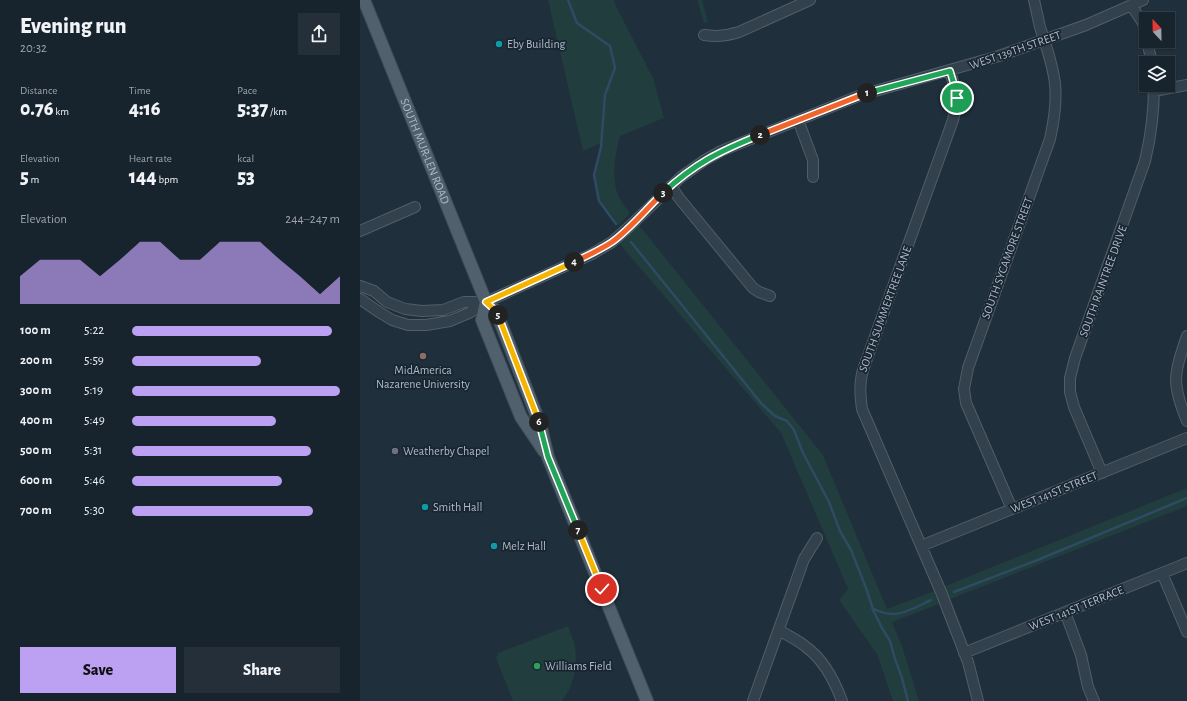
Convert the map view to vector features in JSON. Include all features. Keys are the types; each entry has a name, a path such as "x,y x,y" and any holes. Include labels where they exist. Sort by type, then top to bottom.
{"main road":[{"name":"SOUTH MUR-LEN ROAD","path":"364,0 486,302 496,311 540,424 548,457 647,701"},
{"name":"SOUTH MUR-LEN ROAD","path":"486,302 482,320 483,324 521,417 548,457"}],"street":[{"name":"SOUTH SYCAMORE STREET","path":"1012,509 969,411 964,389 965,379 976,344 1050,139 1054,121 1056,102 1055,83 1052,66 1034,0"},
{"name":"WEST 139TH STREET","path":"486,302 592,254 612,242 688,171 721,151 861,95 950,71 1045,40 1086,25 1143,0"},
{"path":"704,35 717,37 729,35 804,1"},
{"path":"1132,5 1139,16"},
{"name":"SOUTH SUMMERTREE LANE","path":"950,71 956,91 956,108 953,120 864,367 861,376 860,390 862,409 941,592 964,653 978,701"},
{"path":"1175,86 1187,85"},
{"name":"SOUTH RAINTREE DRIVE","path":"1102,473 1074,407 1070,392 1070,378 1075,358 1145,161 1151,136 1154,111 1154,92"},
{"path":"798,120 813,160 813,177"},
{"path":"671,186 679,198 746,280 759,292 770,296"},
{"path":"360,231 415,207"},
{"path":"360,286 374,291 387,302 406,309 422,311 443,310 464,302 486,302"},
{"path":"360,299 392,320 408,325 426,325 450,321 469,314 486,302"},
{"path":"1187,336 1178,362 1175,377 1176,391 1187,420"},
{"name":"WEST 141ST STREET","path":"921,546 1187,438"},
{"path":"753,701 804,559 817,538"},
{"name":"WEST 141ST TERRACE","path":"964,653 1187,563"},
{"path":"1162,573 1187,632"},
{"path":"1065,612 1081,655 1088,687 1094,701"},
{"path":"779,630 807,647 817,657 834,683 842,701"}],"green space":[{"path":"548,0 615,0 614,2 653,78 664,118 620,136 615,158 614,173 619,197 630,213 618,226 599,201 594,175 601,143 583,151"},
{"path":"697,0 702,0 708,22 704,23"},
{"path":"639,225 823,455 887,609 934,591 939,604 892,622 902,646 919,701 893,701 877,654 839,600 848,589 781,433 618,242"},
{"path":"1187,488 1187,506 948,600 943,587"},
{"name":"Williams Field","path":"568,626 574,644 576,661 570,689 562,701 513,701 496,658 498,653"}],"waterway":[{"path":"568,0 577,23 610,46 615,68 605,95 601,147 594,175 599,201 616,224"},
{"path":"631,242 761,403 775,416 787,421 794,430 803,453 829,502 840,531 851,550 874,612 890,641 908,701"},
{"path":"954,592 1035,561 1187,498"},
{"path":"872,608 880,612 895,614 902,613 931,600"}],"place":[{"name":"Eby Building","path":"499,44"},
{"name":"MidAmerica Nazarene University","path":"423,356"},
{"name":"Weatherby Chapel","path":"395,451"},
{"name":"Smith Hall","path":"425,507"},
{"name":"Melz Hall","path":"494,546"},
{"name":"Williams Field","path":"537,666"}],"route":[{"path":"602,589 548,457 540,424 496,311 486,302 592,254 612,242 688,171 721,151 741,142 861,95 950,71 957,98"}]}
